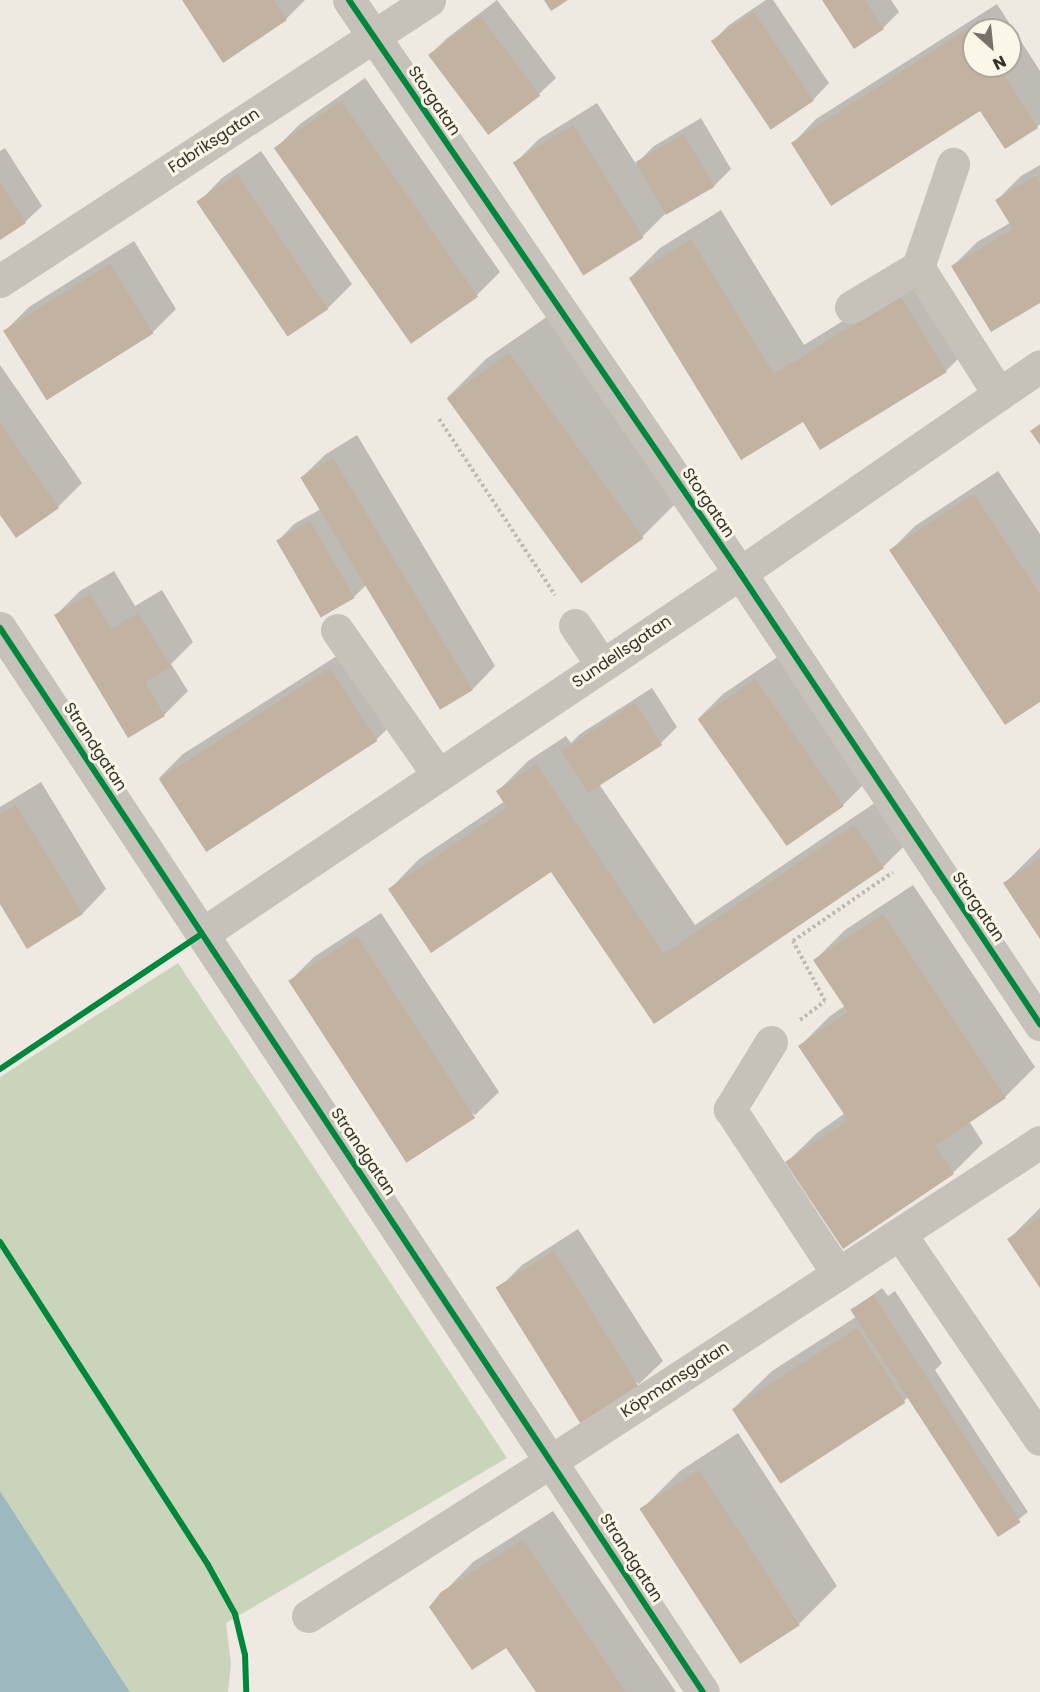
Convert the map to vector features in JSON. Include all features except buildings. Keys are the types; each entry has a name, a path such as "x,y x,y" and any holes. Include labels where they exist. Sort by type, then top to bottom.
{"street":[{"name":"Storgatan","path":"349,0 740,573 1040,1024"},
{"name":"Fabriksgatan","path":"0,281 429,0"},
{"path":"851,307 918,267 953,164"},
{"path":"918,267 999,394"},
{"name":"Sundellsgatan","path":"202,934 740,573 1040,366"},
{"path":"575,625 602,665"},
{"name":"Strandgatan","path":"0,628 703,1692"},
{"path":"337,630 438,775"},
{"path":"771,1042 730,1109 838,1274"},
{"name":"Köpmansgatan","path":"308,1616 551,1461 1040,1142"},
{"path":"900,1234 1040,1439"}],"path":[{"path":"439,419 575,625"},
{"path":"771,1042 825,1001 793,942 924,850"}],"green space":[{"path":"178,963 507,1458 226,1623 231,1664 228,1692 130,1692 0,1491 0,1077"}],"water":[{"path":"0,1491 130,1692 0,1692"}],"cycle path":[{"path":"349,0 740,573 1040,1024"},
{"path":"0,628 703,1692"},
{"path":"0,1069 202,934"},
{"path":"0,1242 208,1565 235,1614 245,1655 246,1692"}]}
